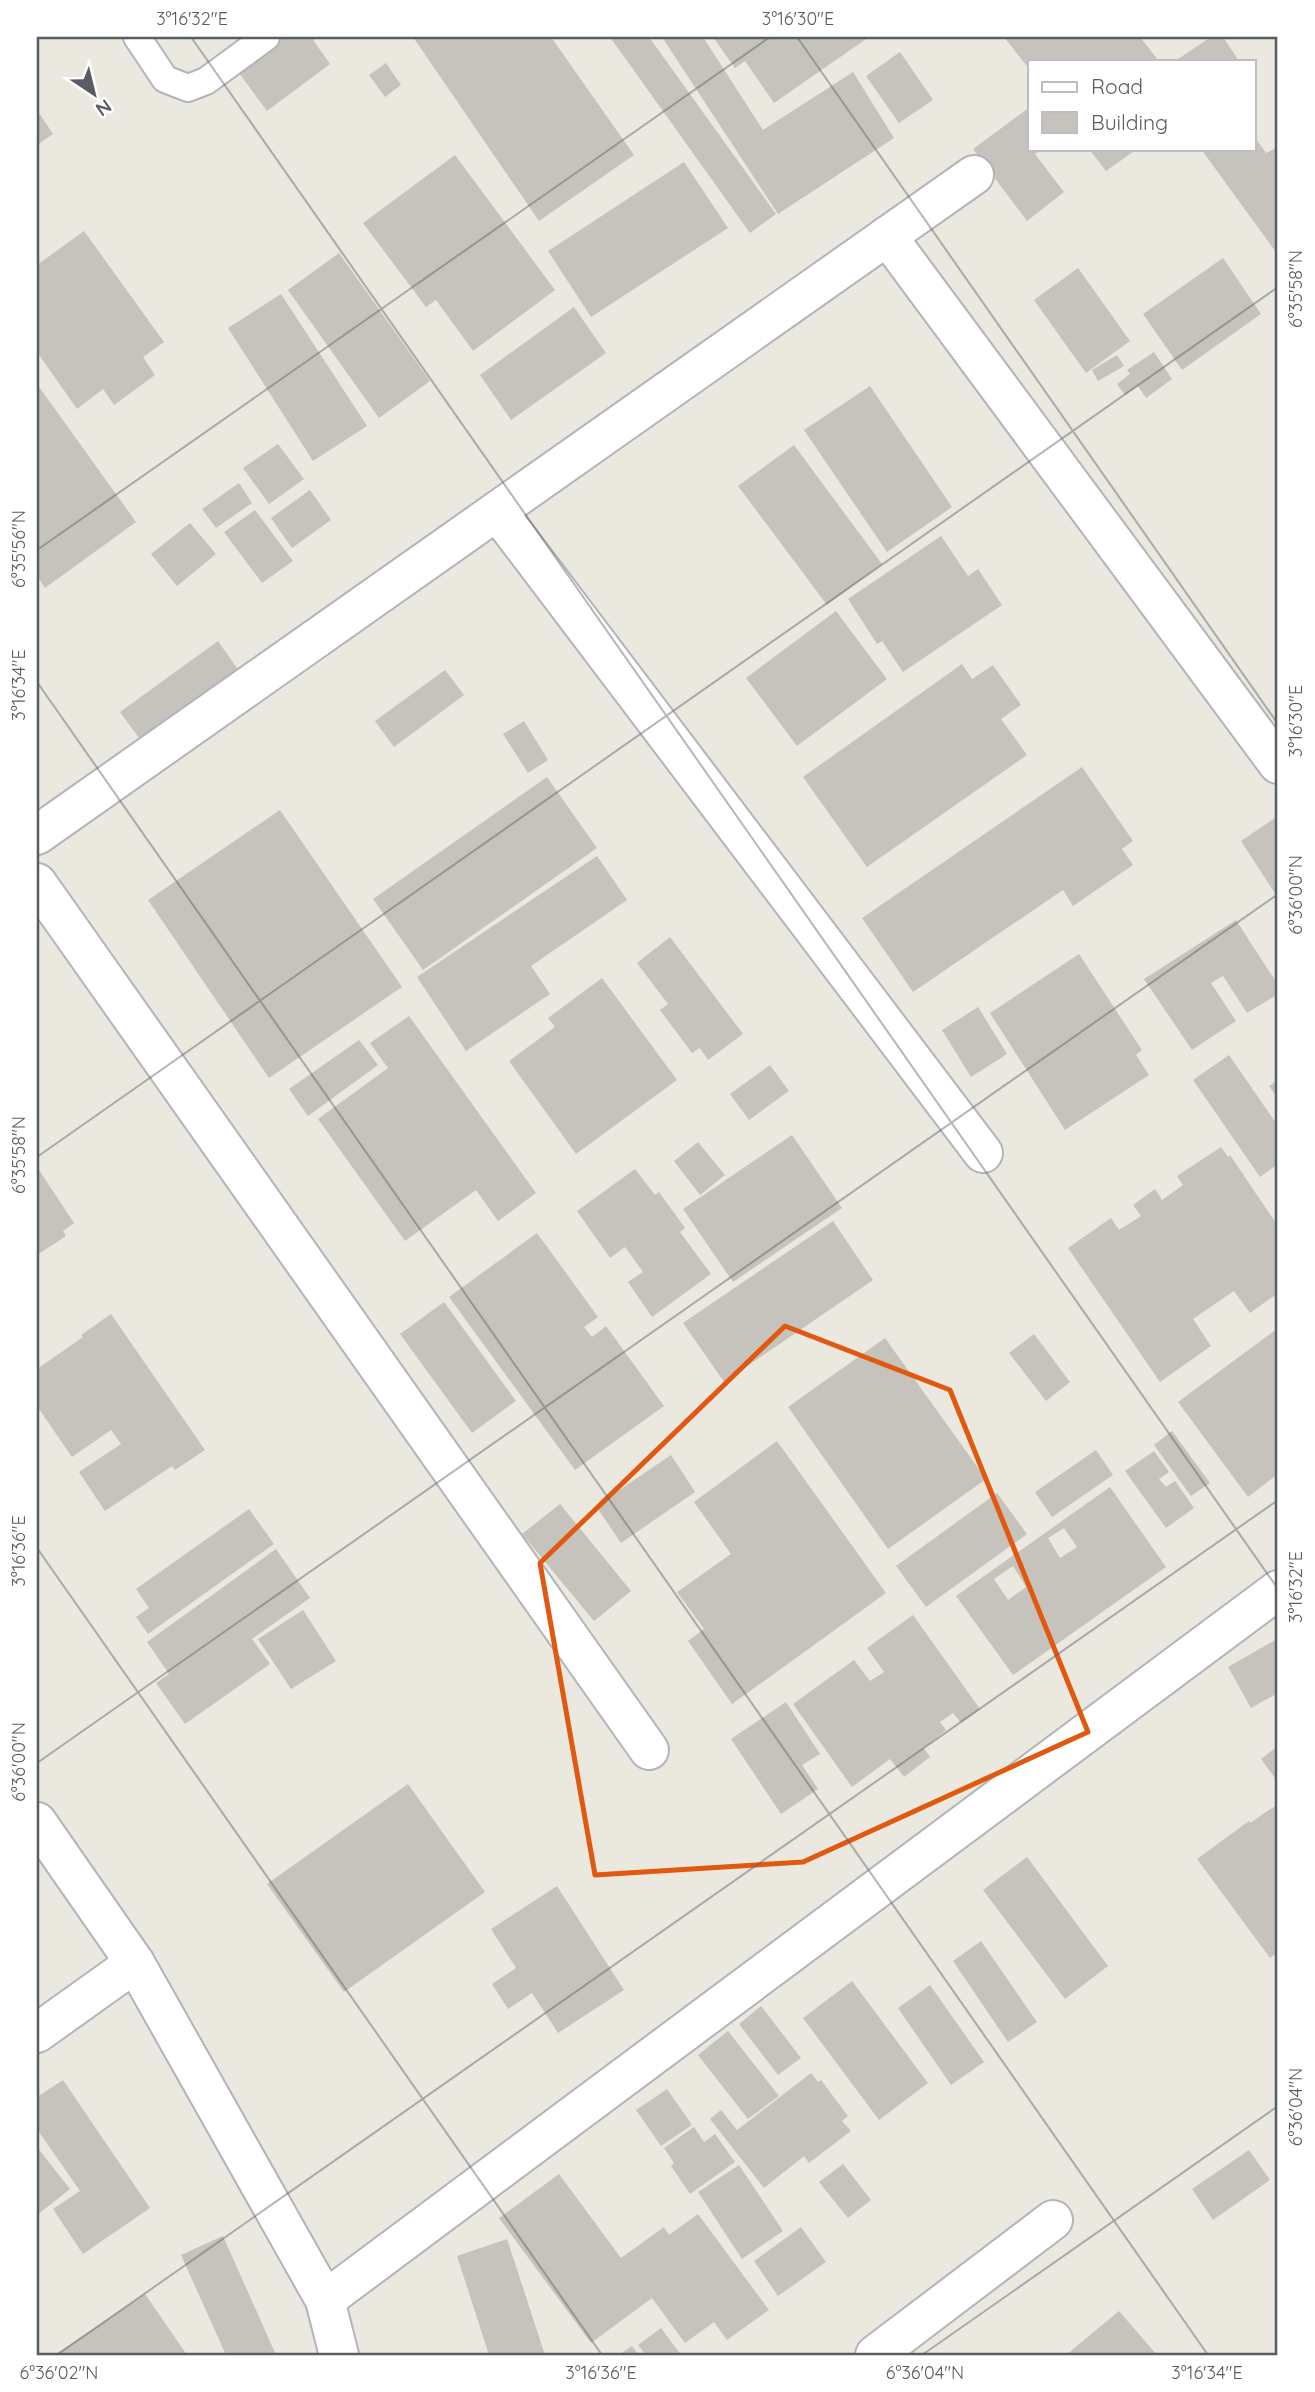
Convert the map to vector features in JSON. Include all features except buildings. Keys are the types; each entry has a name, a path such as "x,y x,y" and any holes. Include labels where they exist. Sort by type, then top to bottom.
{"street":[{"path":"37,835 974,175"},
{"path":"887,236 1278,764"},
{"path":"496,511 983,1153"},
{"path":"37,883 649,1750"},
{"path":"325,2300 1278,1590"},
{"path":"37,1822 135,1963 325,2300 339,2355"},
{"path":"37,2034 135,1963"},
{"path":"875,2355 1053,2220"}],"lane":[{"path":"137,37 165,79 188,88 206,81 266,37"}],"highlighted area":[{"path":"785,1326 950,1390 1088,1732 803,1862 595,1875 540,1563"}]}
